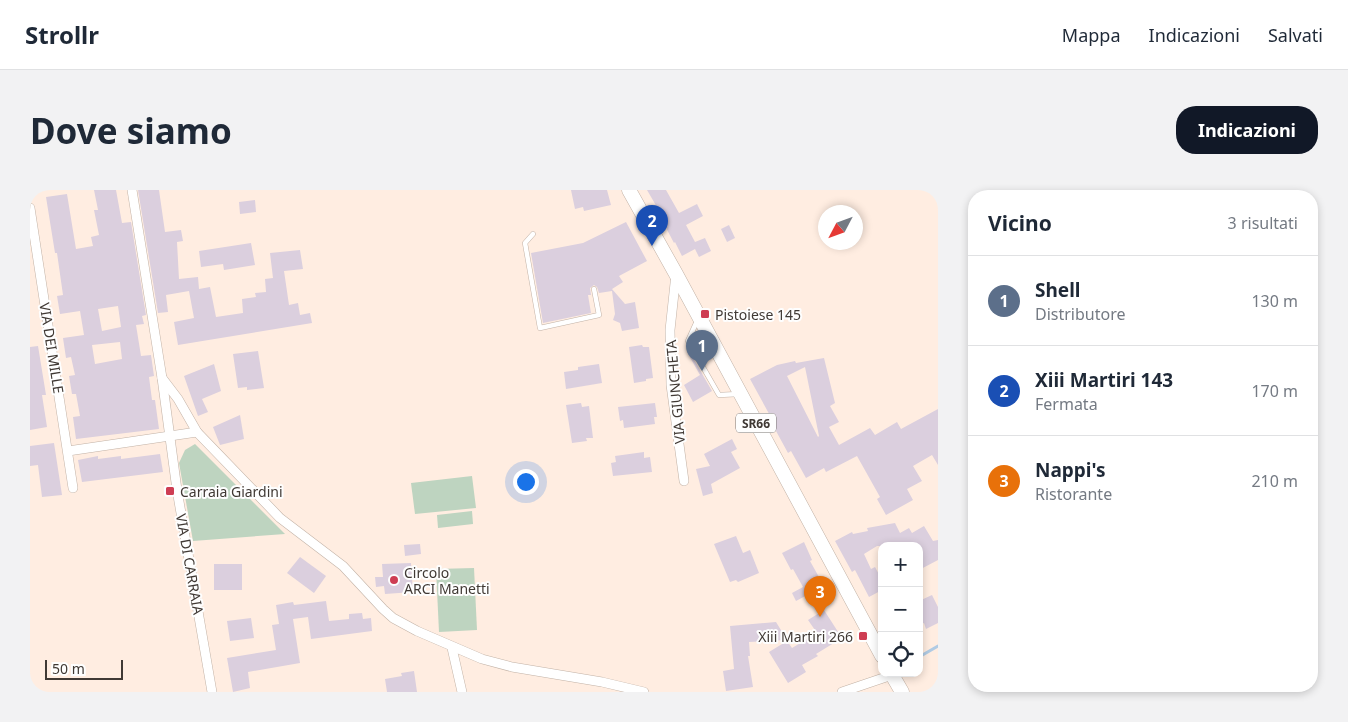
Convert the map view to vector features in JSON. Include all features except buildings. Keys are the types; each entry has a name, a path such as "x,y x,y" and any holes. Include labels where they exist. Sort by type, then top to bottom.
{"main road":[{"name":"SR66","path":"629,190 878,649"},
{"path":"894,677 902,692"}],"street":[{"name":"VIA DI CARRAIA","path":"132,190 189,565 212,692"},
{"name":"VIA DEI MILLE","path":"30,208 73,488"},
{"name":"VIA GIUNCHETA","path":"676,274 670,330 671,384 684,481"},
{"path":"162,378 178,398 197,432 280,518 343,566 388,613 417,631 472,656 512,667 602,682 644,692"},
{"path":"68,451 197,432"},
{"path":"452,648 462,692"},
{"path":"842,692 884,677"}],"lane":[{"path":"533,234 525,243 540,328 599,315 594,289"},
{"path":"699,316 688,341 719,396 740,394"}],"green space":[{"path":"195,444 285,534 193,541 179,463 185,450"},
{"path":"472,476 476,508 415,514 411,483"},
{"path":"472,511 473,524 438,528 437,515"},
{"path":"474,568 477,630 439,632 436,569"}],"waterway":[{"path":"923,655 938,646"}],"place":[{"name":"Xiii Martiri 143","path":"652,246"},
{"name":"Pistoiese 145","path":"705,314"},
{"name":"Shell","path":"702,371"},
{"name":"Carraia Giardini","path":"170,491"},
{"name":"Circolo ARCI Manetti","path":"394,580"},
{"name":"Nappi's","path":"820,617"},
{"name":"Xiii Martiri 266","path":"863,636"}]}
